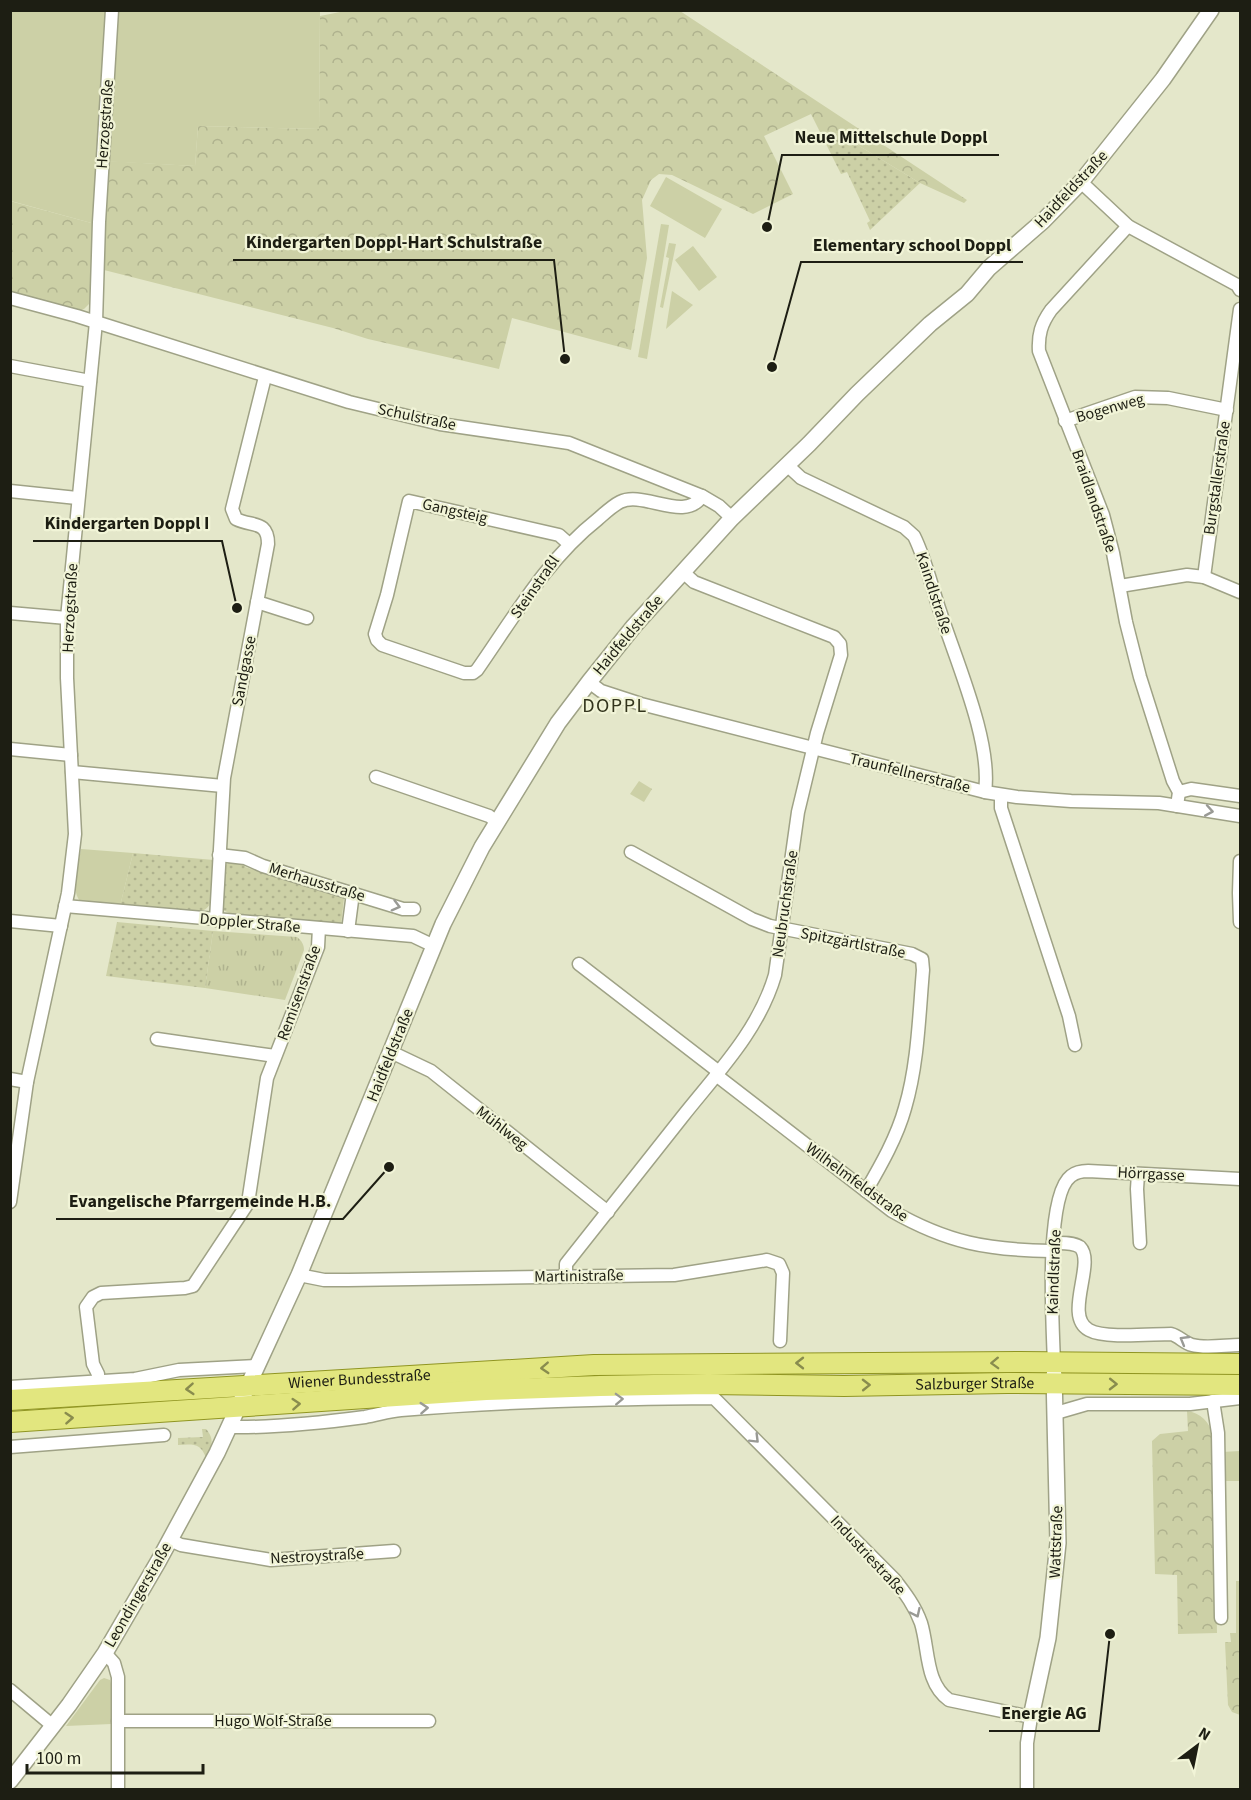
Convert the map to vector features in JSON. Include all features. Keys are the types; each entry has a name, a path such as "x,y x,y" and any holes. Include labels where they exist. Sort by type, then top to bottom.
{"main road":[{"name":"Salzburger Straße","path":"709,1363 1054,1373 1240,1385"},
{"name":"Wiener Bundesstraße","path":"10,1422 243,1396 572,1366 709,1363"},
{"name":"Salzburger Straße","path":"711,1391 1240,1364"},
{"name":"Wiener Bundesstraße","path":"10,1400 243,1396 353,1399 486,1390 711,1391"}],"street":[{"name":"Herzogstraße","path":"10,1202 27,1082 61,926 74,850 67,678 67,618 96,322 99,222 112,10"},
{"name":"Haidfeldstraße","path":"243,1396 299,1275 434,946 463,883 548,739 589,682 683,572 732,519 857,394 930,324 967,294 998,260 1081,182 1163,79 1211,10"},
{"path":"1081,182 1128,226 1237,285 1240,290"},
{"name":"Braidlandstraße","path":"1128,226 1051,310 1041,325 1038,341 1039,351 1065,421 1103,515 1140,677 1173,781 1179,792"},
{"name":"Schulstraße","path":"10,298 96,322 349,402 417,419 569,443 702,496 732,519"},
{"name":"Burgstallerstraße","path":"1204,577 1240,309"},
{"path":"10,366 90,381"},
{"name":"Sandgasse","path":"216,920 224,786 268,544 268,534 264,528 236,519 232,509 266,377"},
{"name":"Bogenweg","path":"1065,421 1135,397 1151,396 1227,410"},
{"name":"Kaindlstraße","path":"787,465 801,478 904,527 914,536 976,720 985,761 987,779 985,792"},
{"path":"10,491 77,498"},
{"name":"Steinstraßl","path":"376,640 382,645 464,673 473,673 568,543 612,507 626,500 686,507 698,502 702,496"},
{"name":"Gangsteig","path":"376,640 375,634 387,595 409,501 559,535 568,543"},
{"name":"Neubruchstraße","path":"566,1276 566,1264 718,1073 747,1034 770,993 775,975 798,812 813,748 841,655 840,644 837,640 694,582 683,572"},
{"path":"1120,586 1187,575 1204,577 1240,592"},
{"path":"257,602 307,618"},
{"path":"10,613 67,618"},
{"name":"Traunfellnerstraße","path":"589,682 601,691 641,704 985,792 1071,801 1159,803 1240,816"},
{"path":"10,749 71,755"},
{"path":"72,772 224,786"},
{"path":"376,777 489,816 497,822"},
{"path":"1177,806 1179,792 1191,789 1240,796"},
{"path":"1001,795 1001,808 1069,1016 1075,1045"},
{"name":"Spitzgärtlstraße","path":"631,852 752,919 781,929 912,954 922,959 923,970 914,1062 905,1109 881,1166 866,1191"},
{"name":"Merhausstraße","path":"219,855 245,858 353,894 403,909 414,909"},
{"path":"1240,861 1240,922"},
{"path":"348,931 353,894"},
{"name":"Doppler Straße","path":"65,906 413,936 434,946"},
{"path":"10,921 61,926"},
{"name":"Remisenstraße","path":"98,1381 98,1374 93,1364 86,1307 89,1302 101,1293 193,1286 248,1203 267,1078 318,947 319,928"},
{"name":"Wilhelmfeldstraße","path":"579,963 866,1191 920,1227 947,1238 1006,1250 1052,1247"},
{"name":"Remisenstraße","path":"157,1039 275,1056"},
{"name":"Mühlweg","path":"391,1052 431,1071 608,1212"},
{"path":"10,1079 27,1082"},
{"name":"Hörrgasse","path":"1065,1182 1078,1172 1088,1171 1240,1179"},
{"path":"1138,1174 1140,1243"},
{"name":"Kaindlstraße","path":"1054,1373 1052,1247 1057,1208 1065,1182"},
{"path":"1052,1247 1074,1245 1083,1252 1084,1274 1078,1296 1079,1311 1083,1324 1089,1330 1104,1334 1171,1334 1193,1346 1240,1345"},
{"name":"Martinistraße","path":"299,1275 324,1280 674,1275 767,1260 774,1261 782,1268 783,1273 780,1341"},
{"path":"10,1386 135,1379 179,1370 257,1366"},
{"name":"Wattstraße","path":"1031,1717 1048,1638 1055,1581 1058,1521 1054,1373"},
{"name":"Wiener Bundesstraße","path":"229,1427 265,1428 398,1410 711,1391"},
{"name":"Industriestraße","path":"711,1391 894,1579 916,1610 922,1625 931,1674 940,1693 950,1700 1031,1717"},
{"name":"Leondingerstraße","path":"10,1781 105,1653 216,1456 243,1396"},
{"path":"1056,1413 1087,1404 1190,1404 1240,1398"},
{"name":"Wiener Bundesstraße","path":"353,1399 378,1414"},
{"path":"1213,1401 1218,1432 1221,1618"},
{"path":"10,1447 164,1435"},
{"name":"Nestroystraße","path":"170,1540 181,1545 271,1560 394,1551"},
{"path":"105,1653 111,1658 116,1669 118,1790"},
{"path":"10,1690 53,1726"},
{"path":"1027,1790 1031,1717"},
{"name":"Hugo Wolf-Straße","path":"118,1720 429,1721"}],"green space":[{"path":"10,11 320,11 319,129 198,126 195,166 99,161 95,224 11,201"},
{"path":"345,11 680,11 967,200 964,203 920,183 838,133 823,138 811,114 764,136 793,194 753,214 672,175 659,174 651,180 642,200 647,258 631,350 512,318 499,369 368,339 104,270 107,161 195,166 198,126 319,129 320,16"},
{"path":"838,133 920,183 870,230 867,223 870,221 847,172 841,174 823,138"},
{"path":"666,177 722,209 705,238 650,206"},
{"path":"10,201 95,224 92,301 84,309 79,311 11,292"},
{"path":"661,224 669,225 647,359 638,357"},
{"path":"669,243 676,244 663,308 660,307 669,258 666,257"},
{"path":"693,246 717,277 699,291 675,260"},
{"path":"672,291 693,305 666,329"},
{"path":"639,781 652,789 644,802 630,794"},
{"path":"81,849 133,853 120,906 91,905 78,898 75,886"},
{"path":"133,853 214,860 211,902 208,907 195,911 120,906"},
{"path":"231,860 244,863 245,867 344,898 341,925 231,914 223,910 221,904 224,867"},
{"path":"117,922 213,931 205,988 106,976"},
{"path":"213,931 297,937 304,950 285,1000 205,988"},
{"path":"1187,1411 1204,1419 1213,1434 1217,1633 1178,1634 1177,1575 1155,1574 1152,1441 1160,1434 1188,1431"},
{"path":"202,1429 206,1429 212,1440 206,1458 199,1447 188,1444 178,1445 178,1438 203,1437"},
{"path":"1240,1451 1240,1481 1222,1481 1222,1452"},
{"path":"1236,1581 1240,1581 1240,1633 1236,1633"},
{"path":"1230,1633 1240,1633 1240,1715 1232,1712 1228,1705 1225,1642 1231,1642"},
{"path":"104,1678 110,1680 111,1684 111,1724 66,1726 100,1680"}],"place":[{"name":"Neue Mittelschule Doppl","path":"767,227"},
{"name":"Kindergarten Doppl-Hart Schulstraße","path":"565,359"},
{"name":"Elementary school Doppl","path":"772,367"},
{"name":"Kindergarten Doppl I","path":"237,608"},
{"name":"Evangelische Pfarrgemeinde H.B.","path":"389,1167"},
{"name":"Energie AG","path":"1110,1634"}],"district":[{"name":"DOPPL","path":"615,706"}]}
